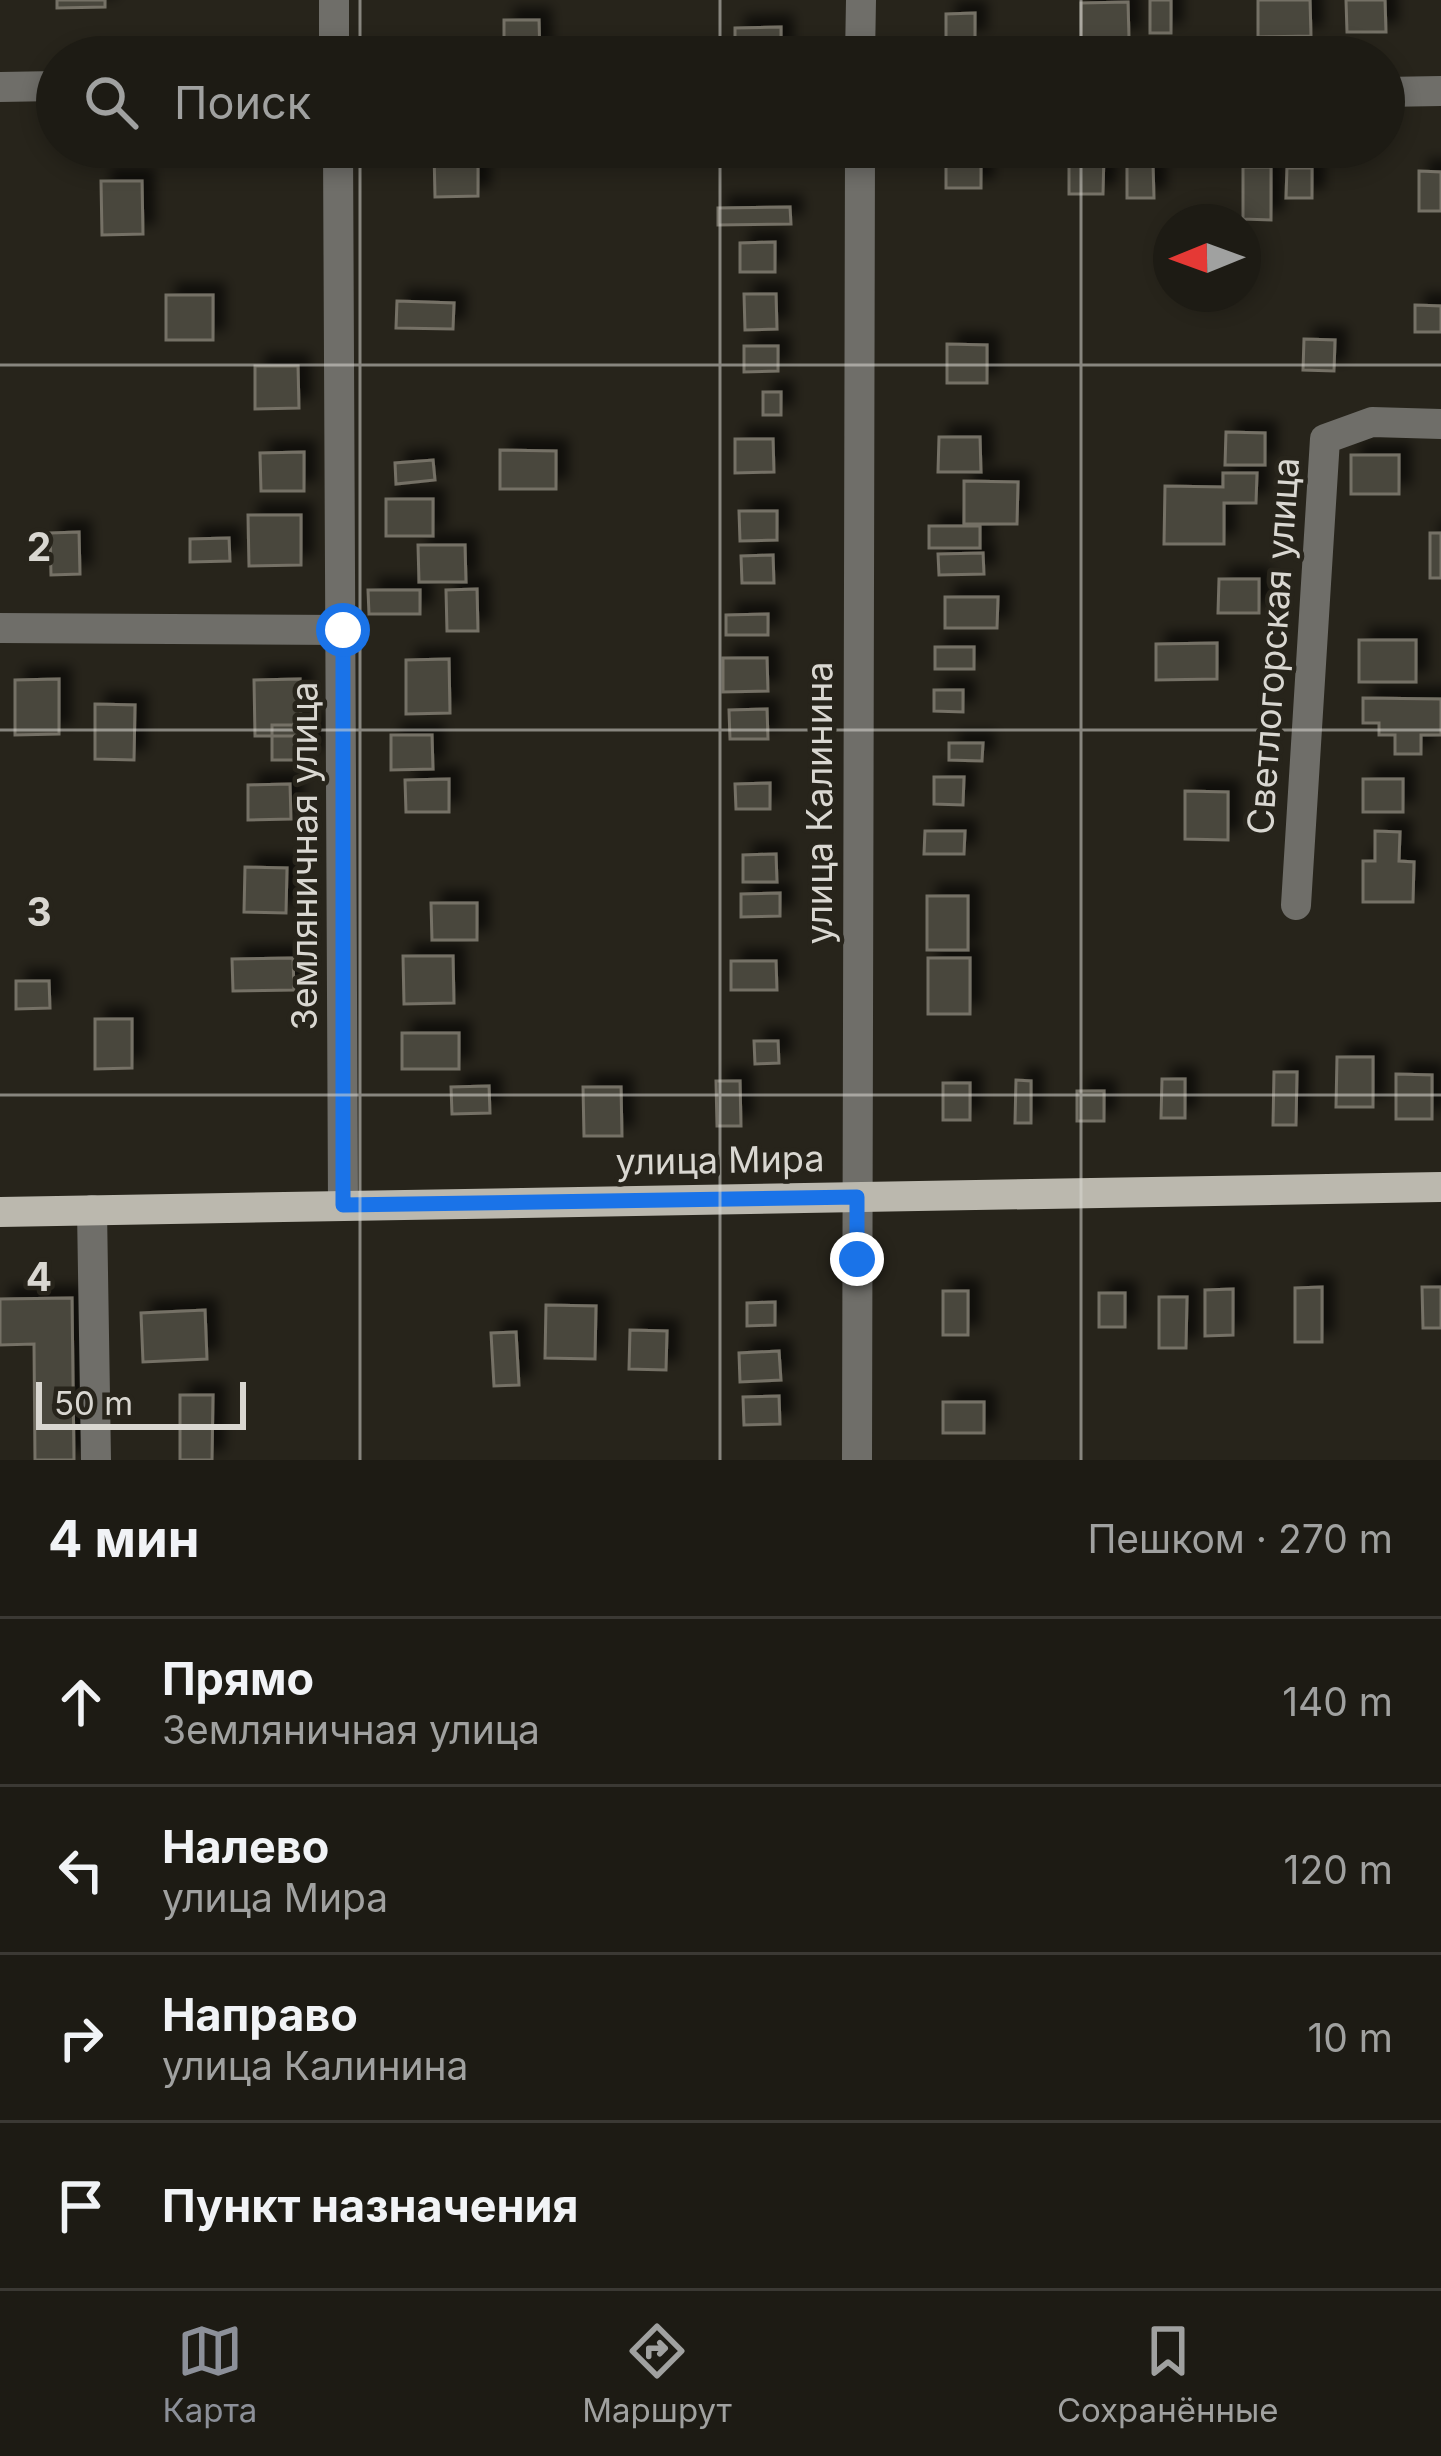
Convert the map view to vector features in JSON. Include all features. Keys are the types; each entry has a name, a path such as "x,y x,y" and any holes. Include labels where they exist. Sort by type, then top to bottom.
{"main road":[{"name":"улица Мира","path":"0,1212 1441,1187"}],"street":[{"path":"334,0 334,36"},
{"path":"860,36 861,0"},
{"path":"0,87 36,86"},
{"path":"1405,92 1441,91"},
{"name":"Земляничная улица","path":"338,168 343,1205"},
{"name":"улица Калинина","path":"857,1460 860,168"},
{"name":"Светлогорская улица","path":"1296,905 1325,439 1372,422 1441,424"},
{"path":"0,628 343,630"},
{"path":"92,1210 96,1460"}],"building":[{"path":"57,0 105,0 105,7 57,8"},
{"path":"1150,0 1171,0 1171,33 1150,33"},
{"path":"1258,0 1310,0 1311,36 1258,36"},
{"path":"1346,0 1385,0 1386,32 1347,32"},
{"path":"1128,2 1129,36 1081,36 1081,3"},
{"path":"975,13 975,36 946,36 946,14"},
{"path":"504,20 539,20 539,36 504,36"},
{"path":"781,27 781,36 735,36 735,28"},
{"path":"434,168 478,168 478,196 435,197"},
{"path":"946,168 981,168 981,188 946,188"},
{"path":"1069,168 1104,168 1103,194 1069,194"},
{"path":"1127,168 1153,168 1154,198 1127,198"},
{"path":"1243,168 1271,168 1271,220 1261,220 1261,204 1243,204"},
{"path":"1287,168 1312,168 1312,198 1286,198"},
{"path":"1419,171 1441,172 1441,211 1419,211"},
{"path":"101,181 142,181 143,234 102,235"},
{"path":"790,207 791,224 718,225 718,208"},
{"path":"775,242 775,272 740,272 740,243"},
{"path":"744,294 776,294 777,329 745,330"},
{"path":"166,295 213,295 213,340 166,340"},
{"path":"397,301 454,303 453,329 396,328"},
{"path":"1415,305 1441,306 1441,332 1415,332"},
{"path":"1304,339 1335,340 1334,371 1303,370"},
{"path":"947,344 987,345 987,383 947,383"},
{"path":"744,346 778,346 778,371 744,372"},
{"path":"255,366 298,366 299,408 255,409"},
{"path":"763,392 781,392 781,415 763,415"},
{"path":"1226,432 1265,433 1265,465 1225,465"},
{"path":"939,437 980,437 981,472 938,472"},
{"path":"735,439 773,439 774,472 735,473"},
{"path":"500,450 556,451 556,489 500,489"},
{"path":"304,452 304,491 261,491 260,453"},
{"path":"1351,455 1399,455 1399,494 1351,494"},
{"path":"433,460 435,480 396,484 395,463"},
{"path":"1223,473 1257,473 1256,503 1224,503 1224,544 1164,544 1165,486 1223,487"},
{"path":"964,481 1018,482 1017,524 964,524"},
{"path":"386,499 433,499 433,536 386,536"},
{"path":"739,511 777,511 777,540 740,541"},
{"path":"248,515 301,515 301,565 249,566"},
{"path":"929,526 980,526 980,548 929,548"},
{"path":"79,532 80,574 51,575 50,533"},
{"path":"1430,533 1441,533 1441,578 1430,578"},
{"path":"229,538 230,561 190,562 190,539"},
{"path":"418,545 465,545 466,582 419,582"},
{"path":"983,553 984,574 939,575 938,554"},
{"path":"773,555 774,583 742,583 741,556"},
{"path":"1219,579 1259,579 1259,613 1218,613"},
{"path":"477,589 478,631 447,631 446,590"},
{"path":"368,590 420,590 420,614 369,614"},
{"path":"945,597 998,597 997,628 945,628"},
{"path":"768,614 768,635 726,635 726,615"},
{"path":"1359,640 1416,640 1416,682 1359,682"},
{"path":"1217,643 1217,679 1156,680 1156,644"},
{"path":"935,647 974,647 974,669 935,669"},
{"path":"723,658 767,658 768,691 723,692"},
{"path":"449,659 450,713 406,714 406,660"},
{"path":"59,679 59,734 15,735 15,680"},
{"path":"300,679 301,736 255,736 254,680"},
{"path":"934,690 963,690 963,712 934,711"},
{"path":"1363,698 1441,699 1441,735 1421,735 1421,754 1395,754 1395,735 1379,735 1379,723 1363,723"},
{"path":"95,704 135,705 134,760 95,759"},
{"path":"767,709 768,739 730,739 729,710"},
{"path":"272,725 311,725 311,760 272,760"},
{"path":"391,735 432,735 433,769 391,770"},
{"path":"949,743 983,743 982,761 949,760"},
{"path":"934,777 964,777 963,805 934,804"},
{"path":"449,779 449,812 406,812 405,780"},
{"path":"1363,779 1403,779 1403,812 1363,812"},
{"path":"770,783 770,809 736,809 735,784"},
{"path":"290,784 291,819 248,820 248,785"},
{"path":"1185,791 1228,792 1228,840 1185,839"},
{"path":"925,831 965,831 964,854 924,854"},
{"path":"1375,831 1400,832 1399,861 1414,862 1413,902 1363,902 1363,861 1375,861"},
{"path":"776,854 777,882 743,882 743,855"},
{"path":"245,867 287,868 286,913 244,912"},
{"path":"780,893 780,916 741,917 741,894"},
{"path":"927,896 968,896 968,950 927,950"},
{"path":"431,903 477,903 477,940 432,940"},
{"path":"403,956 453,956 454,1003 404,1004"},
{"path":"293,958 294,990 233,991 232,959"},
{"path":"928,958 970,958 970,1014 928,1014"},
{"path":"731,961 776,961 777,990 731,990"},
{"path":"16,981 49,981 50,1008 16,1009"},
{"path":"95,1019 132,1019 132,1068 95,1069"},
{"path":"402,1033 459,1033 459,1069 402,1069"},
{"path":"754,1041 778,1041 779,1063 755,1064"},
{"path":"1337,1057 1373,1057 1373,1107 1336,1107"},
{"path":"1274,1072 1297,1072 1296,1125 1273,1125"},
{"path":"1396,1074 1432,1075 1432,1119 1396,1119"},
{"path":"1162,1079 1185,1079 1185,1118 1161,1118"},
{"path":"1016,1080 1031,1081 1031,1123 1015,1123"},
{"path":"716,1081 740,1081 741,1126 717,1126"},
{"path":"943,1083 970,1083 970,1120 943,1120"},
{"path":"489,1086 490,1113 452,1114 451,1087"},
{"path":"583,1087 621,1087 622,1136 584,1136"},
{"path":"1077,1091 1104,1091 1104,1121 1077,1121"},
{"path":"1322,1287 1322,1342 1295,1342 1295,1288"},
{"path":"1422,1287 1441,1287 1441,1328 1423,1328"},
{"path":"1233,1289 1233,1335 1205,1336 1205,1290"},
{"path":"943,1291 968,1291 968,1335 943,1335"},
{"path":"1099,1293 1125,1293 1125,1327 1099,1327"},
{"path":"1159,1297 1187,1297 1186,1348 1159,1348"},
{"path":"72,1298 74,1460 35,1460 34,1344 0,1345 0,1299"},
{"path":"775,1302 775,1325 747,1326 747,1303"},
{"path":"546,1305 596,1306 595,1359 545,1358"},
{"path":"205,1310 207,1359 143,1362 141,1313"},
{"path":"630,1330 667,1331 666,1370 629,1369"},
{"path":"516,1332 519,1385 494,1386 491,1333"},
{"path":"779,1351 781,1380 740,1382 739,1353"},
{"path":"180,1395 213,1395 212,1460 180,1460"},
{"path":"779,1396 780,1424 744,1425 743,1397"},
{"path":"943,1402 984,1402 984,1433 943,1433"}],"route":[{"path":"343,630 343,1205 857,1197 857,1259"}]}
